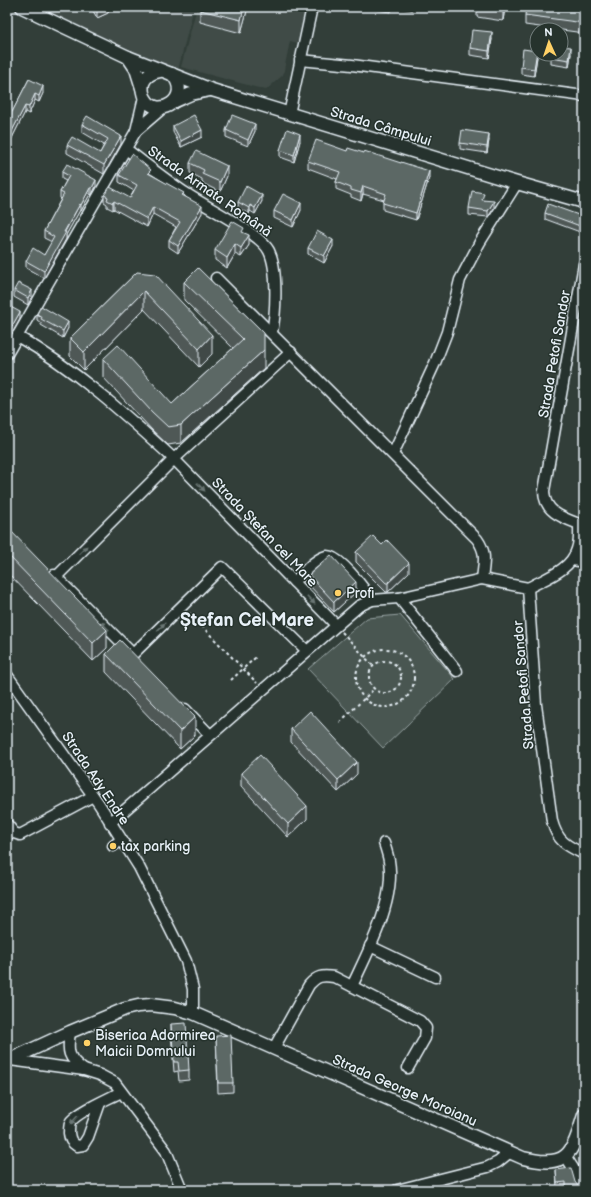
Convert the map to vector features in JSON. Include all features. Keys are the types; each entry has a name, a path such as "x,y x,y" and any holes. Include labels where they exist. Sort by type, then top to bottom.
{"main road":[{"name":"Strada Câmpului","path":"22,7 128,57 212,90 584,202"},
{"path":"128,57 136,69 143,93 152,106 158,107 192,94 212,90"},
{"path":"143,93 143,83 150,74 166,73 178,84 179,90 169,104"},
{"name":"Strada George Moroianu","path":"8,1061 124,1009 138,1006 163,1006 193,1013 509,1154 542,1162 551,1162 566,1157"},
{"path":"566,1157 576,1142 584,1115"}],"street":[{"path":"289,114 312,7"},
{"path":"300,60 359,66 584,96"},
{"path":"136,131 143,93"},
{"name":"Strada Armata Română","path":"7,354 136,131 169,104"},
{"name":"Strada Armata Română","path":"126,148 188,195 258,238 269,249 274,269 275,305 272,332"},
{"path":"393,454 435,363 447,332 460,280 480,242 517,183"},
{"name":"Strada Petofi Sandor","path":"573,560 578,545 582,524 564,518 546,505 544,491 584,264"},
{"path":"216,278 272,332 477,539 484,551 482,578"},
{"name":"Strada Ștefan cel Mare","path":"17,336 45,353 86,383 132,421 174,459 336,625"},
{"path":"56,577 174,459 291,352"},
{"path":"294,582 318,559 325,556 331,556 337,559 363,587 372,600"},
{"path":"110,822 359,606 372,600 399,598 482,578 528,588 562,569 573,560 584,562"},
{"path":"45,566 136,657 182,606 222,568 307,651"},
{"name":"Strada Petofi Sandor","path":"528,588 536,705 552,821 558,836 567,845 584,854"},
{"path":"399,598 457,671"},
{"name":"Strada Ady Endre","path":"7,675 93,796 139,866 186,961 193,989 193,1013"},
{"path":"177,700 210,735"},
{"path":"7,824 14,833 20,835 93,796"},
{"path":"113,846 121,840"},
{"path":"352,986 370,946 386,904 390,862 384,844"},
{"path":"370,946 435,977"},
{"path":"274,1048 309,985 315,978 323,976 334,977 420,1021 426,1028 425,1038 408,1068"},
{"path":"70,1032 68,1046 72,1059 84,1070"},
{"path":"8,1061 84,1070 100,1075 115,1083 166,1151 182,1190"},
{"path":"100,1103 121,1092"},
{"path":"397,1190 488,1167 509,1154"},
{"path":"566,1157 577,1174 581,1190"}],"path":[{"path":"182,606 262,689"},
{"path":"336,625 374,667"},
{"path":"381,649 390,649 399,652 406,658 411,665 414,674 410,692 405,699 388,707 379,707 371,704 363,698 358,690 356,677 359,664 364,657 381,649"},
{"path":"231,680 256,657"},
{"path":"388,662 398,667 401,677 398,687 389,693 378,692 374,689 370,680 371,671 378,663 388,662"},
{"path":"340,722 363,698 374,689"}],"shaded area":[{"path":"38,7 194,7 178,70 107,40"},
{"path":"197,7 306,7 298,43 290,41 283,75 266,90 181,67"},
{"path":"400,615 455,679 383,748 308,669 367,618"}],"building":[{"path":"201,7 244,7 241,20 200,10"},
{"path":"477,7 504,7 503,11"},
{"path":"526,7 584,7 584,23 525,15"},
{"path":"472,30 492,32 489,51 470,48"},
{"path":"569,47 571,47 569,60"},
{"path":"523,49 529,50 529,62 535,62 534,69 521,67"},
{"path":"29,79 43,86 39,96 35,94 29,107 25,106 11,133 7,131 7,122"},
{"path":"194,115 202,130 181,141 173,126"},
{"path":"232,115 255,124 248,140 226,130"},
{"path":"87,116 121,136 104,165 67,145 72,137 100,153 108,139 82,124"},
{"path":"287,129 300,134 294,155 280,150"},
{"path":"462,130 489,134 487,147 460,143"},
{"path":"316,140 347,151 348,148 364,153 364,151 429,171 416,213 383,203 386,194 363,186 361,193 351,190 351,188 336,182 340,172 308,161"},
{"path":"196,151 227,166 220,182 202,174 204,170 190,163"},
{"path":"132,154 151,170 148,173 184,193 182,195 202,206 178,246 169,240 180,222 153,207 147,219 114,201 113,203 107,200 108,197 104,195 110,187 130,198 137,185 119,175"},
{"path":"67,164 96,180 64,232 66,232 44,271 26,261 33,248 44,255 54,237 44,231 64,194 60,192 69,176 62,172"},
{"path":"246,186 262,195 255,208 250,205 249,208 238,202"},
{"path":"472,191 484,193 482,200 494,201 488,211 469,208"},
{"path":"283,194 301,203 293,220 274,211"},
{"path":"548,204 584,217 580,226 545,213"},
{"path":"232,221 244,228 242,232 249,235 241,248 235,244 227,258 215,250"},
{"path":"317,231 333,240 324,256 308,248"},
{"path":"198,268 264,333 264,350 181,425 168,427 152,412 103,359 118,345 172,404 243,339 184,282"},
{"path":"137,272 155,274 212,335 199,349 144,291 84,352 70,338"},
{"path":"18,283 32,290 28,298 14,290"},
{"path":"7,305 20,312 7,335"},
{"path":"41,306 68,322 63,331 41,319 42,317 37,314"},
{"path":"7,527 107,630 93,643 7,554"},
{"path":"373,536 382,545 387,540 409,563 388,583 386,583 356,552"},
{"path":"331,555 356,582 334,602 309,575"},
{"path":"120,640 195,717 180,731 106,654"},
{"path":"310,711 357,762 338,780 291,729"},
{"path":"260,755 307,806 288,824 241,773"},
{"path":"186,1023 189,1070 179,1071 178,1062 174,1062 171,1024"},
{"path":"231,1035 233,1083 218,1083 216,1036"},
{"path":"571,1168 575,1182 578,1186 578,1190 566,1190 566,1182 557,1183 556,1170"}],"place":[{"name":"Profi","path":"338,593"},
{"name":"tax parking","path":"113,846"},
{"name":"Biserica Adormirea Maicii Domnului","path":"87,1043"}],"district":[{"name":"Ștefan Cel Mare","path":"247,620"}]}
